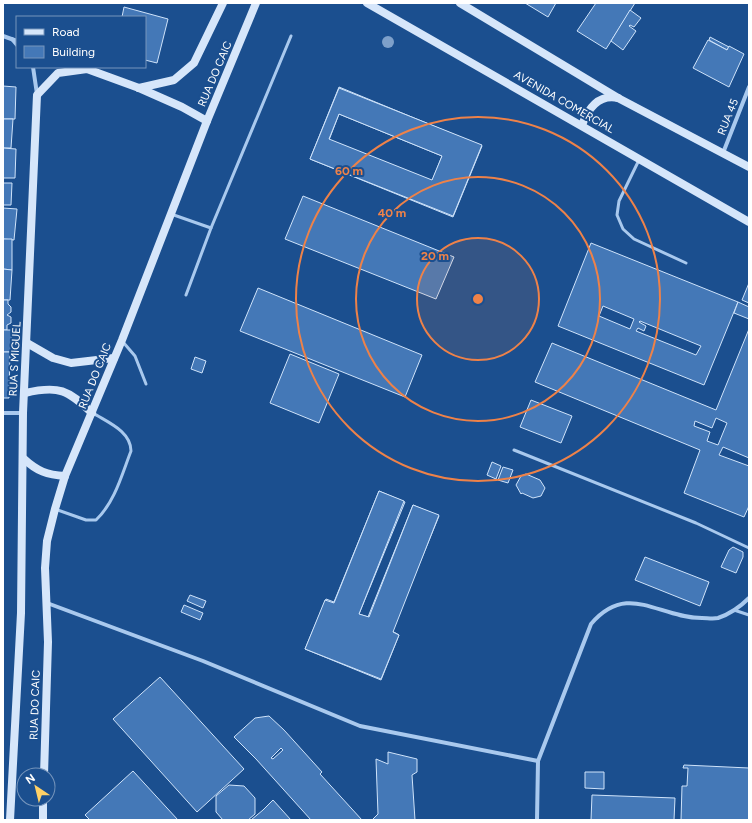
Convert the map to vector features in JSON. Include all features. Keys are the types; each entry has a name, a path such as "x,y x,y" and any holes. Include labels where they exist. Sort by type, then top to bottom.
{"street":[{"path":"139,88 174,80 194,63 223,3"},
{"name":"RUA DO CAIC","path":"44,767 48,642 45,568 47,540 55,509 65,476 122,340 207,121 256,3"},
{"name":"AVENIDA COMERCIAL","path":"367,3 749,222"},
{"path":"460,3 618,98 749,167"},
{"path":"3,36 16,41"},
{"path":"12,39 16,44"},
{"name":"RUA S MIGUEL","path":"10,820 21,613 24,459 23,413 37,95 33,68"},
{"path":"37,95 58,73 85,68 139,88 182,107 207,121"},
{"name":"RUA 45","path":"723,153 749,87"},
{"path":"582,125 586,114 597,101 609,97 618,98"},
{"path":"738,216 749,216"},
{"path":"27,343 53,358 71,363 114,358"},
{"path":"25,393 43,389 58,390 74,396 92,413"},
{"path":"3,413 23,413"},
{"path":"24,459 36,470 45,474 65,476"},
{"path":"537,820 538,761 591,624 602,611 617,604 636,603 690,618 716,618 734,610 749,598"},
{"path":"47,603 203,661 360,726 538,761"},
{"path":"43,807 43,820"}],"lane":[{"path":"186,295 211,228 291,36"},
{"path":"640,159 618,201 617,215 622,230 634,239 686,263"},
{"path":"172,214 211,228"},
{"path":"122,340 135,356 146,384"},
{"path":"55,509 86,520 96,520 112,500 131,451 131,443 126,436 92,413"},
{"path":"514,450 696,523 749,548"},
{"path":"734,610 749,615"}],"building":[{"path":"525,3 556,3 548,17"},
{"path":"596,3 635,3 606,49 577,31"},
{"path":"124,7 168,19 157,63 146,60 146,16 122,16"},
{"path":"630,10 641,18 634,27 629,26 636,31 623,50 611,41"},
{"path":"710,37 729,47 727,50 709,40"},
{"path":"708,40 727,50 729,46 744,54 729,87 693,68"},
{"path":"3,86 16,87 15,119 3,119"},
{"path":"339,87 482,146 453,217 310,159","holes":["339,114 442,156 432,181 329,140"]},
{"path":"339,88 482,145 453,216 310,159","holes":["339,114 442,156 432,180 329,139"]},
{"path":"3,119 13,119 11,148 3,148"},
{"path":"3,148 16,149 15,178 3,178"},
{"path":"3,183 12,183 11,205 3,205"},
{"path":"303,196 454,257 436,299 285,239"},
{"path":"3,208 17,209 14,240 3,239"},
{"path":"3,239 12,239 12,270 3,269"},
{"path":"591,243 738,302 704,385 558,326","holes":["603,306 634,319 630,329 599,316","640,321 701,346 696,355 636,331 638,328 644,331 646,326 639,322"]},
{"path":"3,269 12,270 10,300 3,300"},
{"path":"749,283 749,303 742,300"},
{"path":"258,288 422,355 405,397 240,331"},
{"path":"3,300 8,300 8,304 11,307 11,312 7,315 11,317 11,323 7,325 7,330 3,330"},
{"path":"738,302 749,307 749,319 734,313"},
{"path":"749,329 749,458 723,447 719,455 749,466 749,506 744,517 684,493 700,450 535,382 552,343 716,410","holes":["716,418 727,423 718,445 707,441 710,432 694,426 695,421 712,428"]},
{"path":"3,330 12,330 12,352 3,352"},
{"path":"3,352 10,352 9,398 3,398"},
{"path":"290,354 339,374 319,423 270,403"},
{"path":"195,357 206,361 202,373 191,369"},
{"path":"531,400 572,416 561,443 520,427"},
{"path":"492,462 501,466 496,479 487,475"},
{"path":"503,467 513,470 508,483 498,480"},
{"path":"526,474 540,480 545,488 541,496 533,498 522,493 521,494 516,485 521,476"},
{"path":"379,491 405,502 359,614 368,617 413,505 439,516 392,631 399,635 381,680 305,649 326,599 334,602"},
{"path":"379,491 404,501 359,614 369,617 413,505 439,515 393,632 399,635 381,679 305,649 325,600 334,603"},
{"path":"733,547 743,552 743,557 736,573 721,567 729,550"},
{"path":"645,557 709,582 700,606 635,580"},
{"path":"190,595 206,601 203,608 187,601"},
{"path":"184,605 203,613 200,620 181,612"},
{"path":"160,677 244,769 197,812 113,719"},
{"path":"269,716 284,730 322,772 320,774 362,820 311,820 234,737 255,718","holes":["281,748 283,750 273,759 271,758"]},
{"path":"388,752 417,759 417,772 412,775 415,820 372,820 378,814 376,759 388,764"},
{"path":"684,765 749,768 749,820 681,820 682,786 687,786 688,768 683,768"},
{"path":"133,771 178,820 90,820 85,815"},
{"path":"585,772 604,772 604,789 585,788"},
{"path":"229,785 244,786 255,798 255,814 248,820 223,820 216,812 216,796"},
{"path":"592,795 675,798 674,820 591,820"},
{"path":"273,800 291,820 251,820 263,810"}]}
